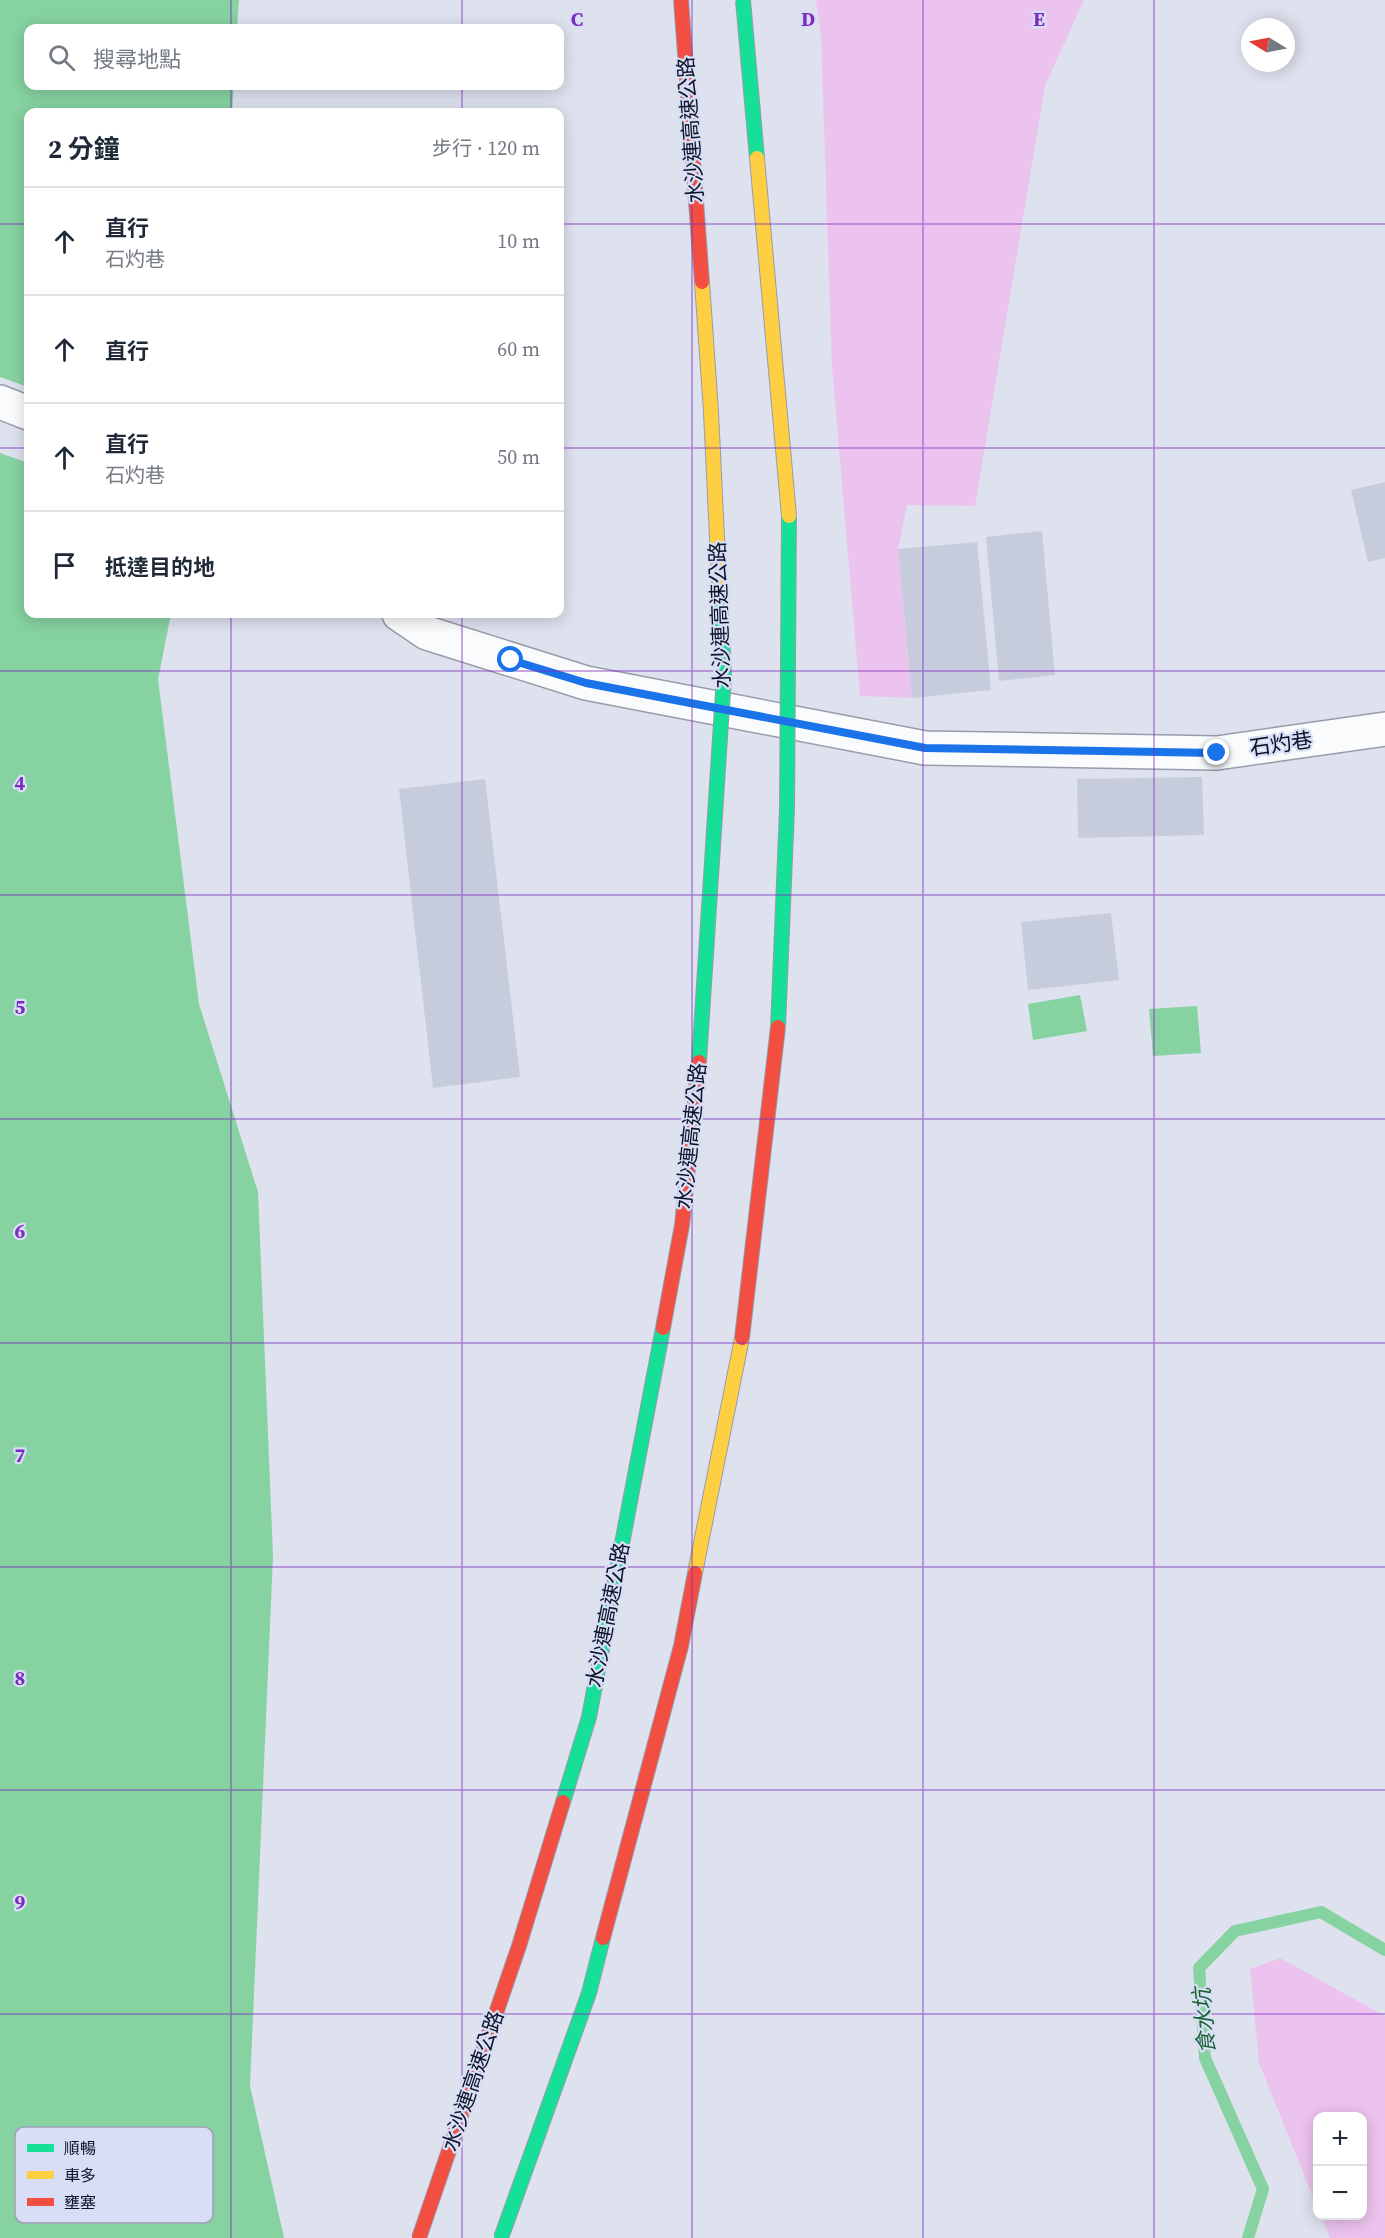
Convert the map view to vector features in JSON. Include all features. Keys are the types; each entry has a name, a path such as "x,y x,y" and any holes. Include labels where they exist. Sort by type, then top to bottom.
{"highway":[{"name":"水沙連高速公路","path":"418,2238 519,1946 589,1717 682,1225 702,1031 724,676 711,412 681,0"},
{"path":"501,2238 589,1993 681,1646 743,1330 778,1031 787,809 789,506 743,0"}],"street":[{"path":"0,402 24,411"},
{"name":"石灼巷","path":"405,618 427,633 586,683 925,748 1217,753 1385,729"}],"shaded area":[{"path":"0,0 239,0 237,24 24,24 24,90 234,90 232,108 24,108 24,618 170,618 158,679 199,1004 258,1192 273,1556 250,2086 284,2238 0,2238"},
{"path":"816,0 1084,0 1045,86 975,506 907,505 898,550 912,698 860,696 832,367 821,36"},
{"path":"1080,995 1087,1031 1033,1040 1028,1004"},
{"path":"1197,1006 1201,1053 1153,1056 1149,1009"},
{"path":"1280,1958 1385,2016 1385,2238 1330,2238 1323,2220 1367,2220 1367,2112 1313,2112 1313,2197 1259,2063 1250,1969"}],"pier":[{"path":"0,377 24,386 24,462 0,453"}],"building":[{"path":"1385,482 1385,558 1368,562 1351,490"},
{"path":"1042,531 1055,675 999,681 986,537"},
{"path":"977,542 991,690 912,698 898,549"},
{"path":"1202,777 1204,835 1078,838 1077,779"},
{"path":"485,779 520,1077 433,1088 399,789"},
{"path":"1111,913 1119,980 1028,990 1021,922"}],"waterway":[{"name":"食水坑","path":"1248,2238 1263,2189 1205,2058 1199,1968 1235,1931 1321,1912 1385,1950"}],"traffic: fast":[{"path":"743,0 757,158"},
{"path":"778,1027 787,809 789,516"},
{"path":"699,1062 724,676 719,579"},
{"path":"563,1802 589,1717 663,1328"},
{"path":"501,2238 589,1993 603,1938"}],"traffic: slow":[{"path":"757,158 789,516"},
{"path":"702,282 719,579"},
{"path":"695,1573 742,1338"}],"traffic: jam":[{"path":"681,0 702,282"},
{"path":"742,1338 778,1027"},
{"path":"663,1328 682,1225 699,1062"},
{"path":"603,1938 681,1646 695,1573"},
{"path":"419,2238 519,1946 563,1802"}],"route":[{"path":"511,660 586,683 925,748 1217,753"}]}
